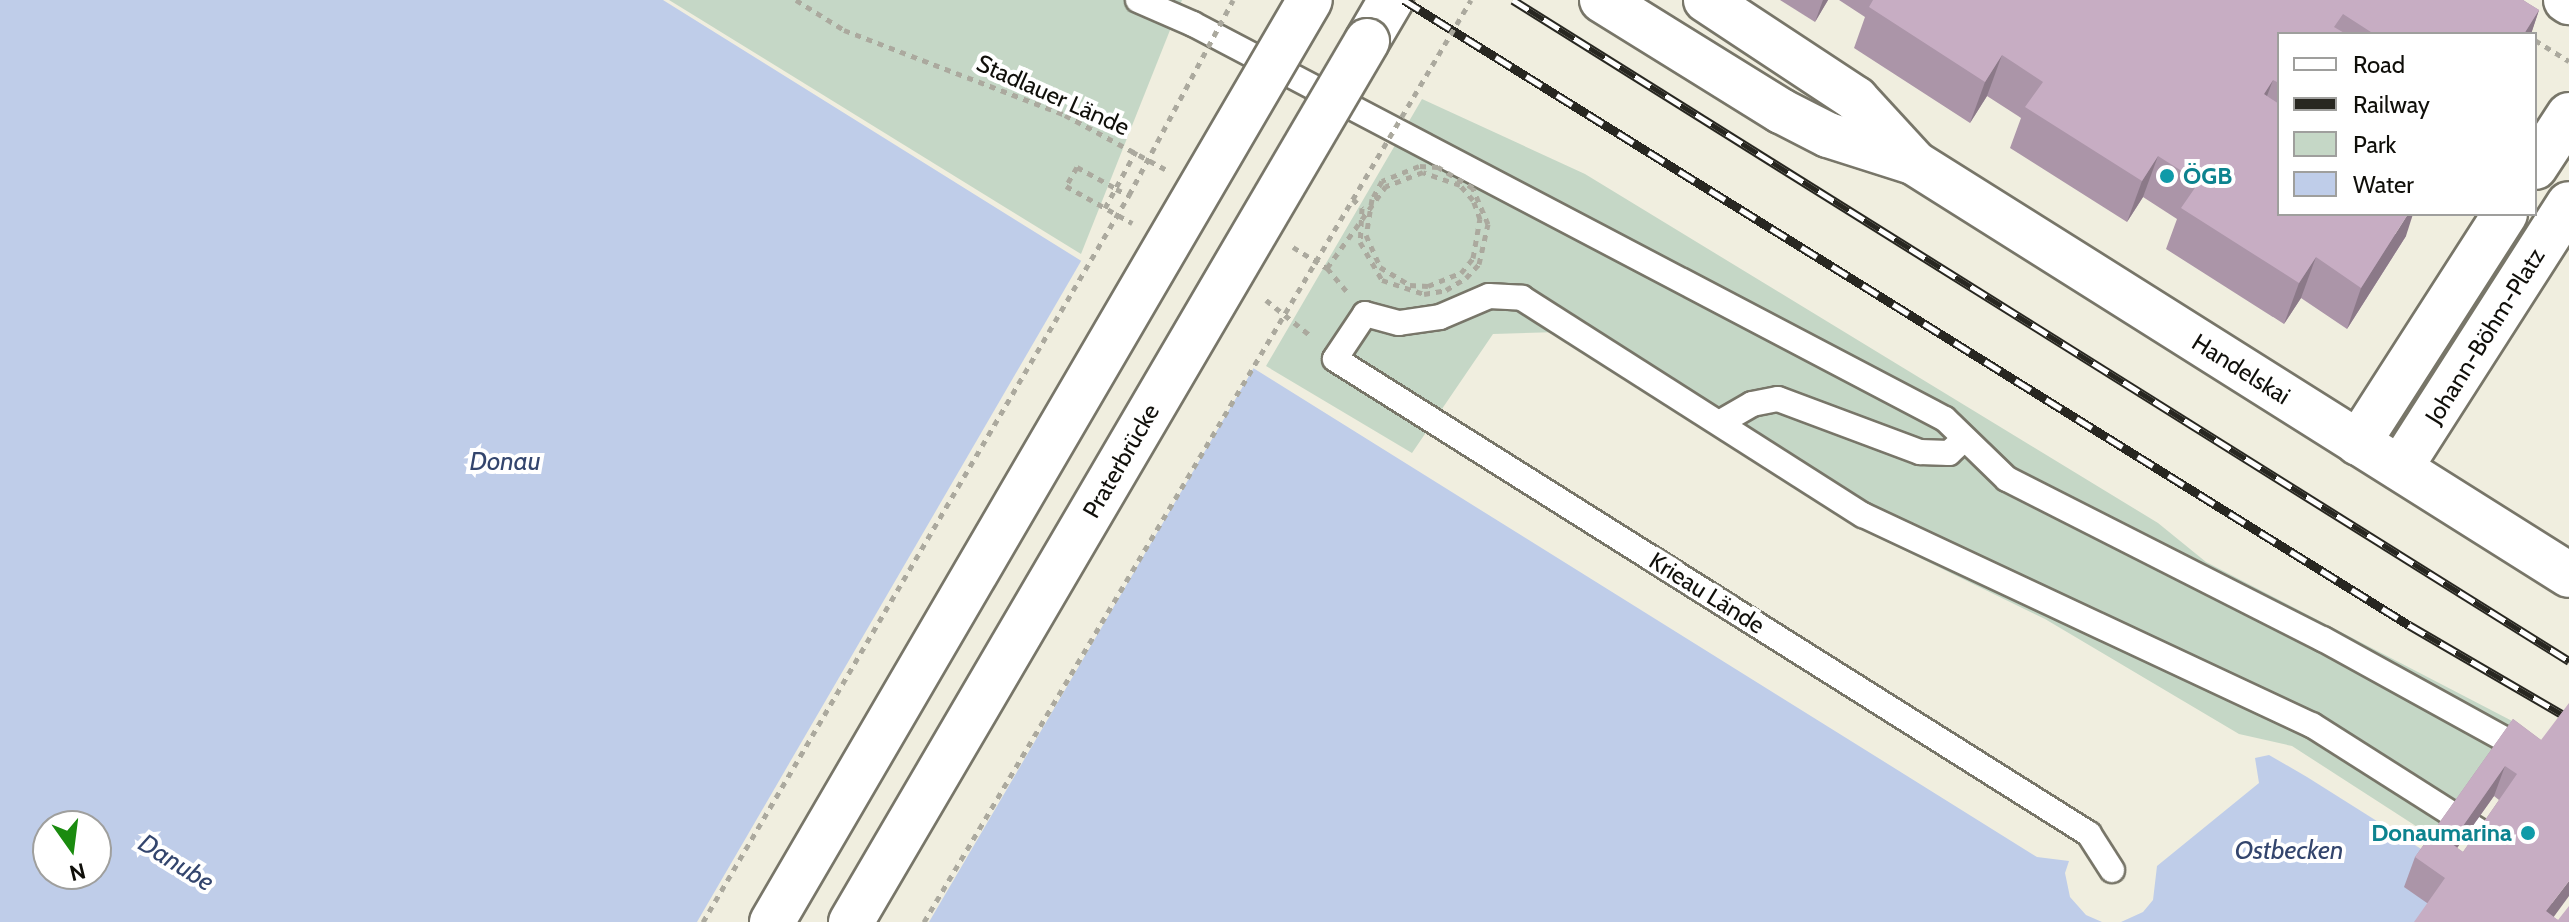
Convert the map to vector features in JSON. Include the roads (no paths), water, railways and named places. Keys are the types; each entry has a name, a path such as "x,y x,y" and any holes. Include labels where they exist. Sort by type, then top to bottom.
{"main road":[{"path":"772,922 1310,0"},
{"name":"Praterbrücke","path":"851,922 1391,0"},
{"name":"Handelskai","path":"1602,0 1781,111 1828,135 1913,162 2569,575"},
{"name":"Handelskai","path":"1706,0 1856,99 1913,162"},
{"path":"2537,164 2569,115"},
{"name":"Johann-Böhm-Platz","path":"2400,468 2569,204"},
{"name":"Johann-Böhm-Platz","path":"2358,443 2504,216"}],"lane":[{"path":"1138,0 1193,24 1945,419 1963,440 2007,479 2323,639 2569,775"},
{"name":"Krieau Lände","path":"1721,422 1522,298 1489,296 1440,317 1399,323 1365,314 1335,359 2089,834 2112,870"},
{"path":"1963,440 1949,453 1920,452 1778,399 1752,404 1721,422 1863,515 2312,725 2528,863"}],"water":[{"name":"Donau","path":"0,0 663,0 2037,857 2069,861 2065,873 2070,897 2086,915 2102,922 0,922"},
{"name":"Ostbecken","path":"2269,755 2537,922 2121,922 2143,912 2153,900 2157,866 2259,783 2255,758"}],"railway":[{"path":"1404,0 2409,625 2569,718"},
{"path":"1513,0 2569,661"}],"place":[{"name":"ÖGB","path":"2167,176"},
{"name":"Donaumarina","path":"2528,833"}],"water label":[{"name":"Danube","path":"176,863"}]}
